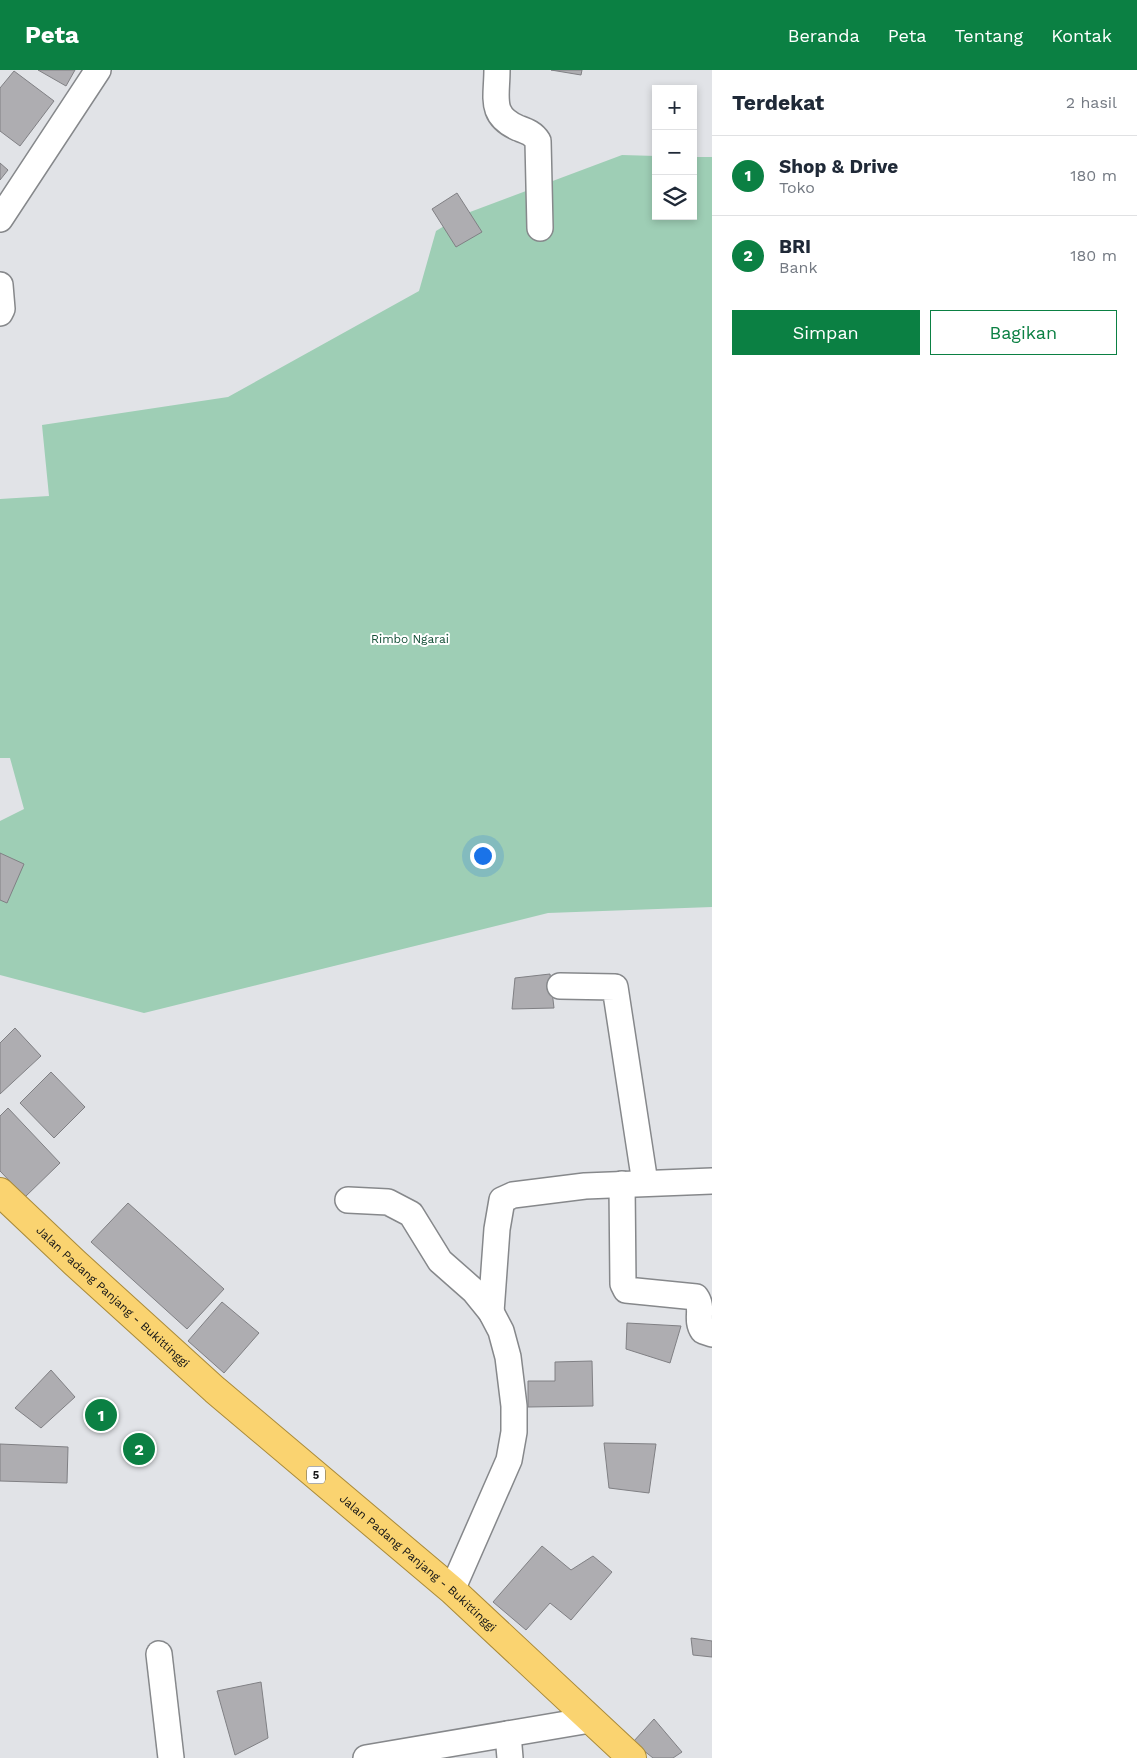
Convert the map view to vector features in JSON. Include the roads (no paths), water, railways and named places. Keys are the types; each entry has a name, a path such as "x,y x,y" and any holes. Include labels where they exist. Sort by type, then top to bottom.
{"highway":[{"name":"Jalan Padang Panjang - Bukittinggi","path":"0,1192 214,1390 452,1590 632,1758"}],"street":[{"path":"0,219 98,70"},
{"path":"498,70 497,106 500,116 505,122 535,135 538,141 540,228"},
{"path":"0,285 2,309 0,313"},
{"path":"560,986 616,991 634,1183 624,1284 626,1290 696,1297 700,1304 700,1328 712,1334"},
{"path":"491,1312 497,1229 502,1200 513,1195 634,1183 712,1181"},
{"path":"348,1200 388,1202 411,1214 440,1261 474,1291 491,1312 501,1331 508,1356 514,1406 514,1432 509,1460 452,1590"},
{"path":"158,1654 171,1758"},
{"path":"366,1758 509,1746 590,1720"}],"place":[{"name":"Shop & Drive","path":"101,1415"},
{"name":"BRI","path":"139,1449"}],"park label":[{"name":"Rimbo Ngarai","path":"410,639"}]}
